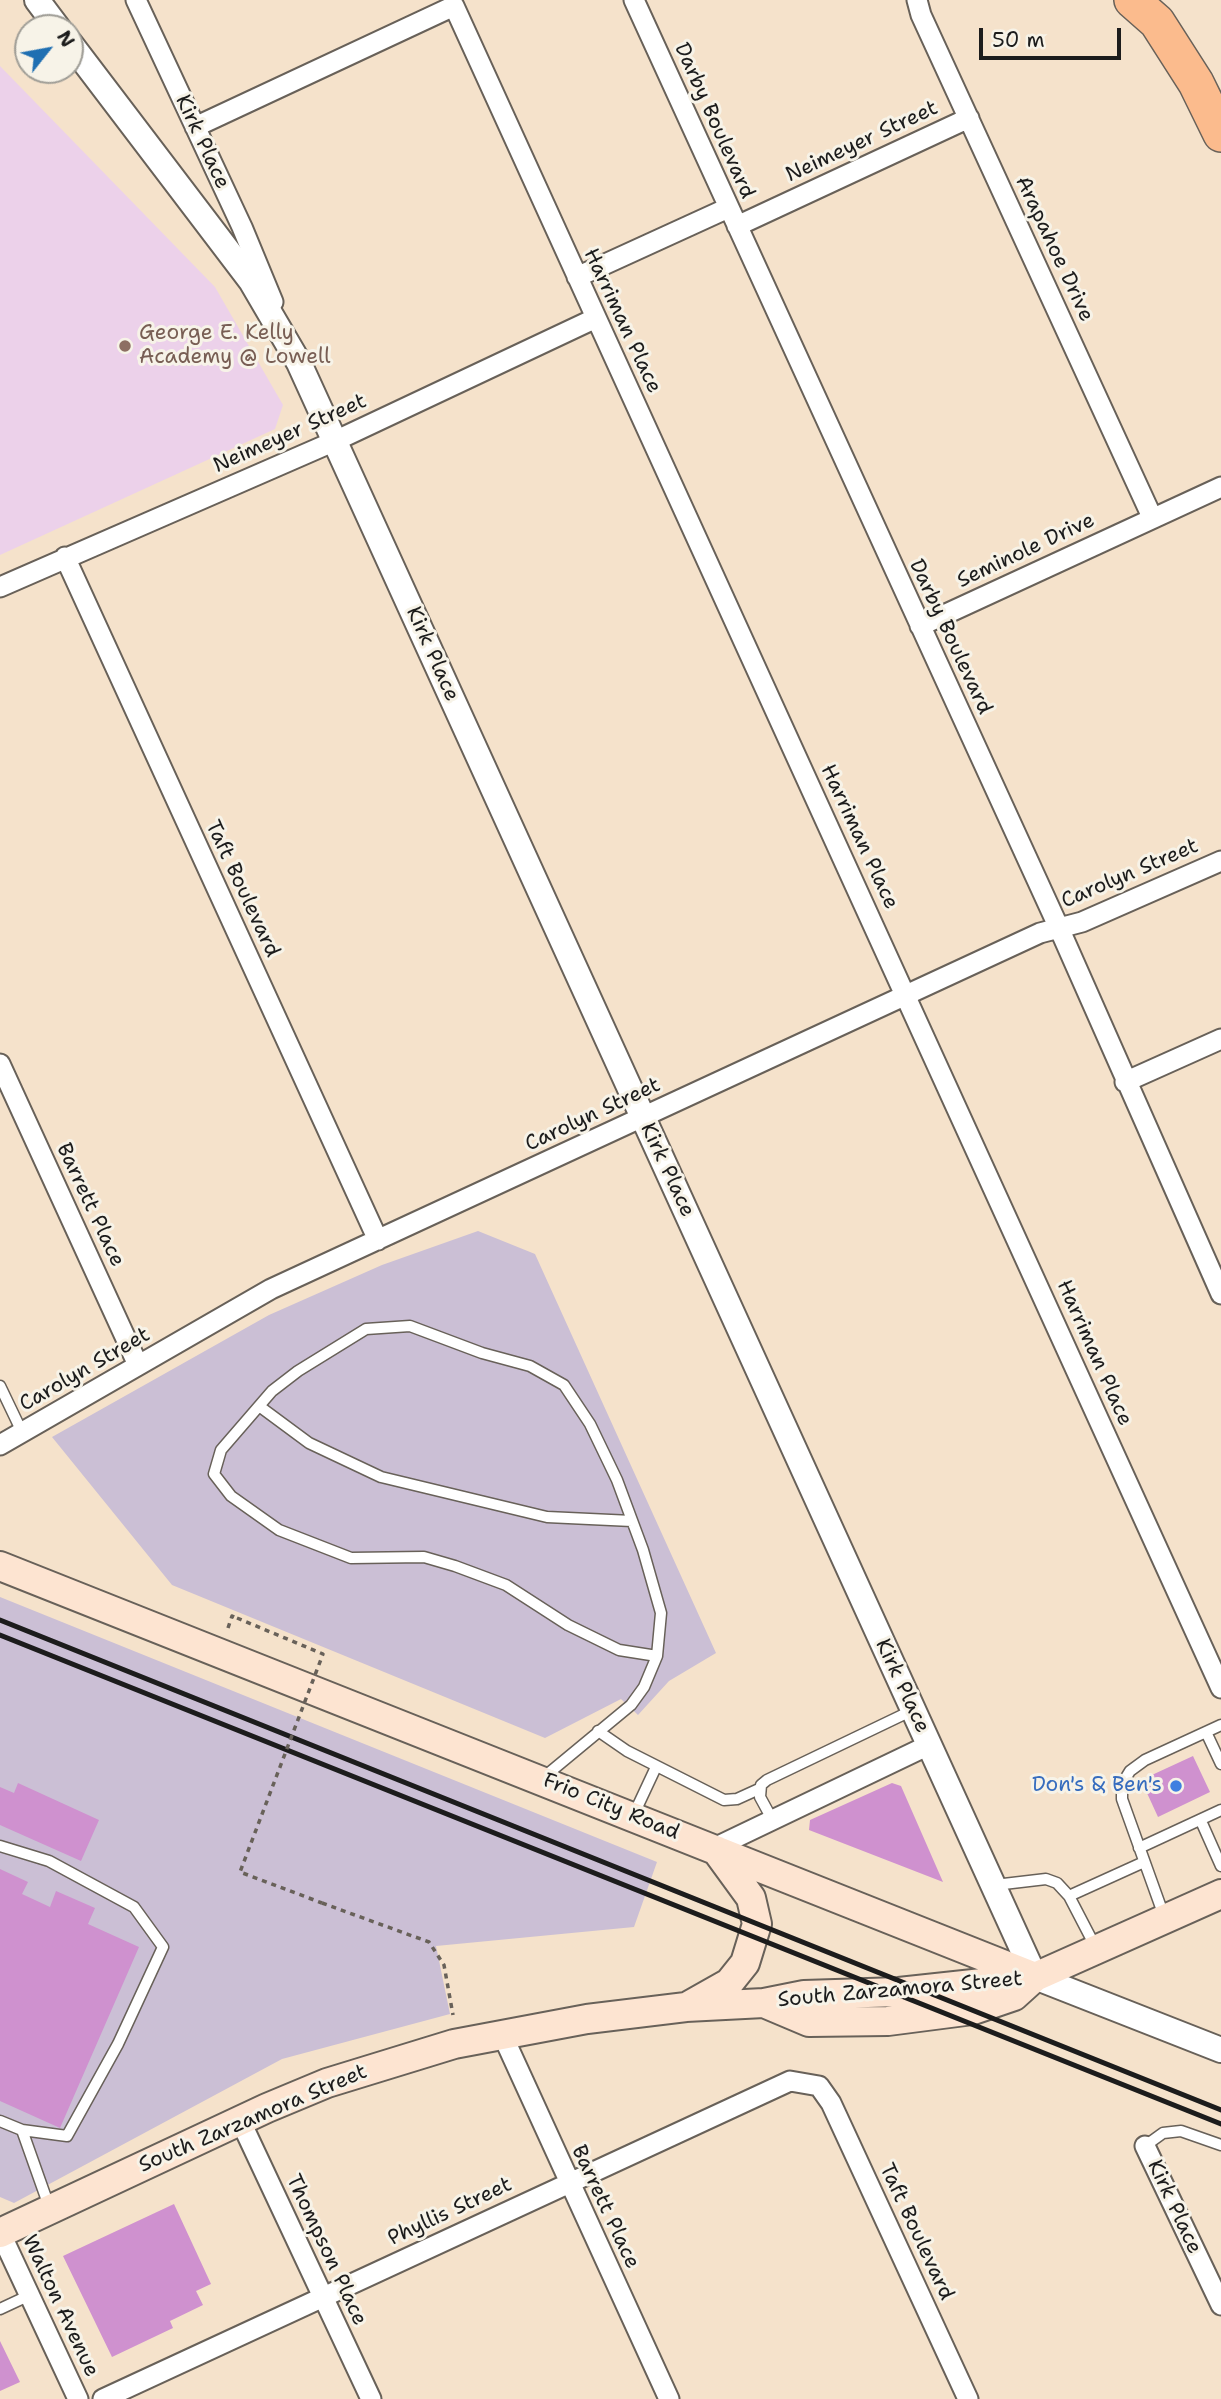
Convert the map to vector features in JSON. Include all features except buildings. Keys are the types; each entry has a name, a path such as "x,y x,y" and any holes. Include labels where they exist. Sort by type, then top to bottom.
{"highway":[{"path":"1132,0 1157,22 1196,83 1221,134"}],"main road":[{"name":"Frio City Road","path":"0,1566 1035,1978"},
{"path":"686,2007 729,1983 745,1963 757,1924 751,1898 714,1848"},
{"name":"South Zarzamora Street","path":"0,2232 240,2120 327,2083 394,2060 502,2034 686,2007 764,2003 804,1995 873,1995 978,1981 1035,1978 1221,1894"}],"street":[{"name":"Kirk Place","path":"136,0 242,227 299,363 1035,1978"},
{"name":"Darby Boulevard","path":"634,0 1059,928 1221,1294"},
{"name":"Arapahoe Drive","path":"917,0 921,15 1152,517"},
{"name":"Harriman Place","path":"195,127 454,6 1221,1688"},
{"name":"Kirk Place","path":"84,61 251,281 299,363"},
{"name":"Neimeyer Street","path":"737,226 969,118"},
{"path":"577,277 728,208"},
{"name":"Neimeyer Street","path":"0,587 65,556 335,441 596,318"},
{"name":"Seminole Drive","path":"920,626 1221,487"},
{"name":"Taft Boulevard","path":"65,556 378,1240"},
{"name":"Carolyn Street","path":"0,1445 271,1289 1040,933 1083,922 1221,861"},
{"path":"1125,1082 1221,1039"},
{"name":"Barrett Place","path":"0,1064 138,1365"},
{"path":"714,1848 929,1745"},
{"name":"Frio City Road","path":"1035,1978 1221,2050"},
{"name":"Barrett Place","path":"502,2034 669,2399"},
{"name":"Phyllis Street","path":"103,2399 790,2081 819,2086"},
{"name":"Taft Boulevard","path":"819,2086 831,2103 968,2399"},
{"name":"Thompson Place","path":"240,2120 371,2399"},
{"name":"Kirk Place","path":"1145,2146 1221,2305"},
{"name":"Walton Avenue","path":"0,2232 78,2399"}],"lane":[{"path":"541,1780 631,1705 644,1687 657,1656 661,1613 632,1521 590,1424 564,1385 530,1366 482,1353 410,1326 366,1328 298,1371 259,1406 221,1450 214,1474 231,1496 279,1530 351,1558 424,1556 455,1566 506,1585 568,1625 619,1650 657,1656"},
{"path":"0,1386 22,1432"},
{"path":"259,1406 309,1443 381,1477 547,1517 632,1521"},
{"path":"598,1731 656,1767 724,1800 737,1799 759,1789 773,1776 913,1710"},
{"path":"1165,1920 1122,1799 1122,1784 1130,1771 1145,1760 1221,1725"},
{"path":"1206,1732 1221,1764"},
{"path":"633,1816 656,1767"},
{"path":"759,1789 760,1797 772,1819"},
{"path":"1139,1848 1221,1810"},
{"path":"1201,1821 1221,1866"},
{"path":"0,1846 49,1861 134,1907 163,1947 118,2044 67,2136 22,2130 0,2121"},
{"path":"1069,1896 1144,1862"},
{"path":"993,1885 1046,1880 1058,1883 1069,1896 1098,1951"},
{"path":"22,2130 50,2209"},
{"path":"1145,2146 1163,2133 1181,2131 1221,2145"},
{"path":"0,2309 30,2295"}],"path":[{"path":"228,1628 232,1616 323,1654 240,1872 429,1942 443,1965 453,2015"}],"shaded area":[{"name":"George E. Kelly Academy @ Lowell","path":"0,66 14,80 14,84 18,84 215,287 283,405 275,429 0,555"},
{"path":"478,1231 535,1254 716,1653 669,1681 638,1715 621,1699 545,1738 172,1585 52,1437 269,1315 382,1265"},
{"path":"0,1597 657,1862 634,1927 436,1946 450,2014 282,2059 14,2203 0,2197"}],"railway":[{"path":"0,1620 1221,2110"},
{"path":"0,1635 1221,2124"}],"place":[{"name":"George E. Kelly Academy @ Lowell","path":"125,346"},
{"name":"Don's & Ben's","path":"1176,1786"}]}
